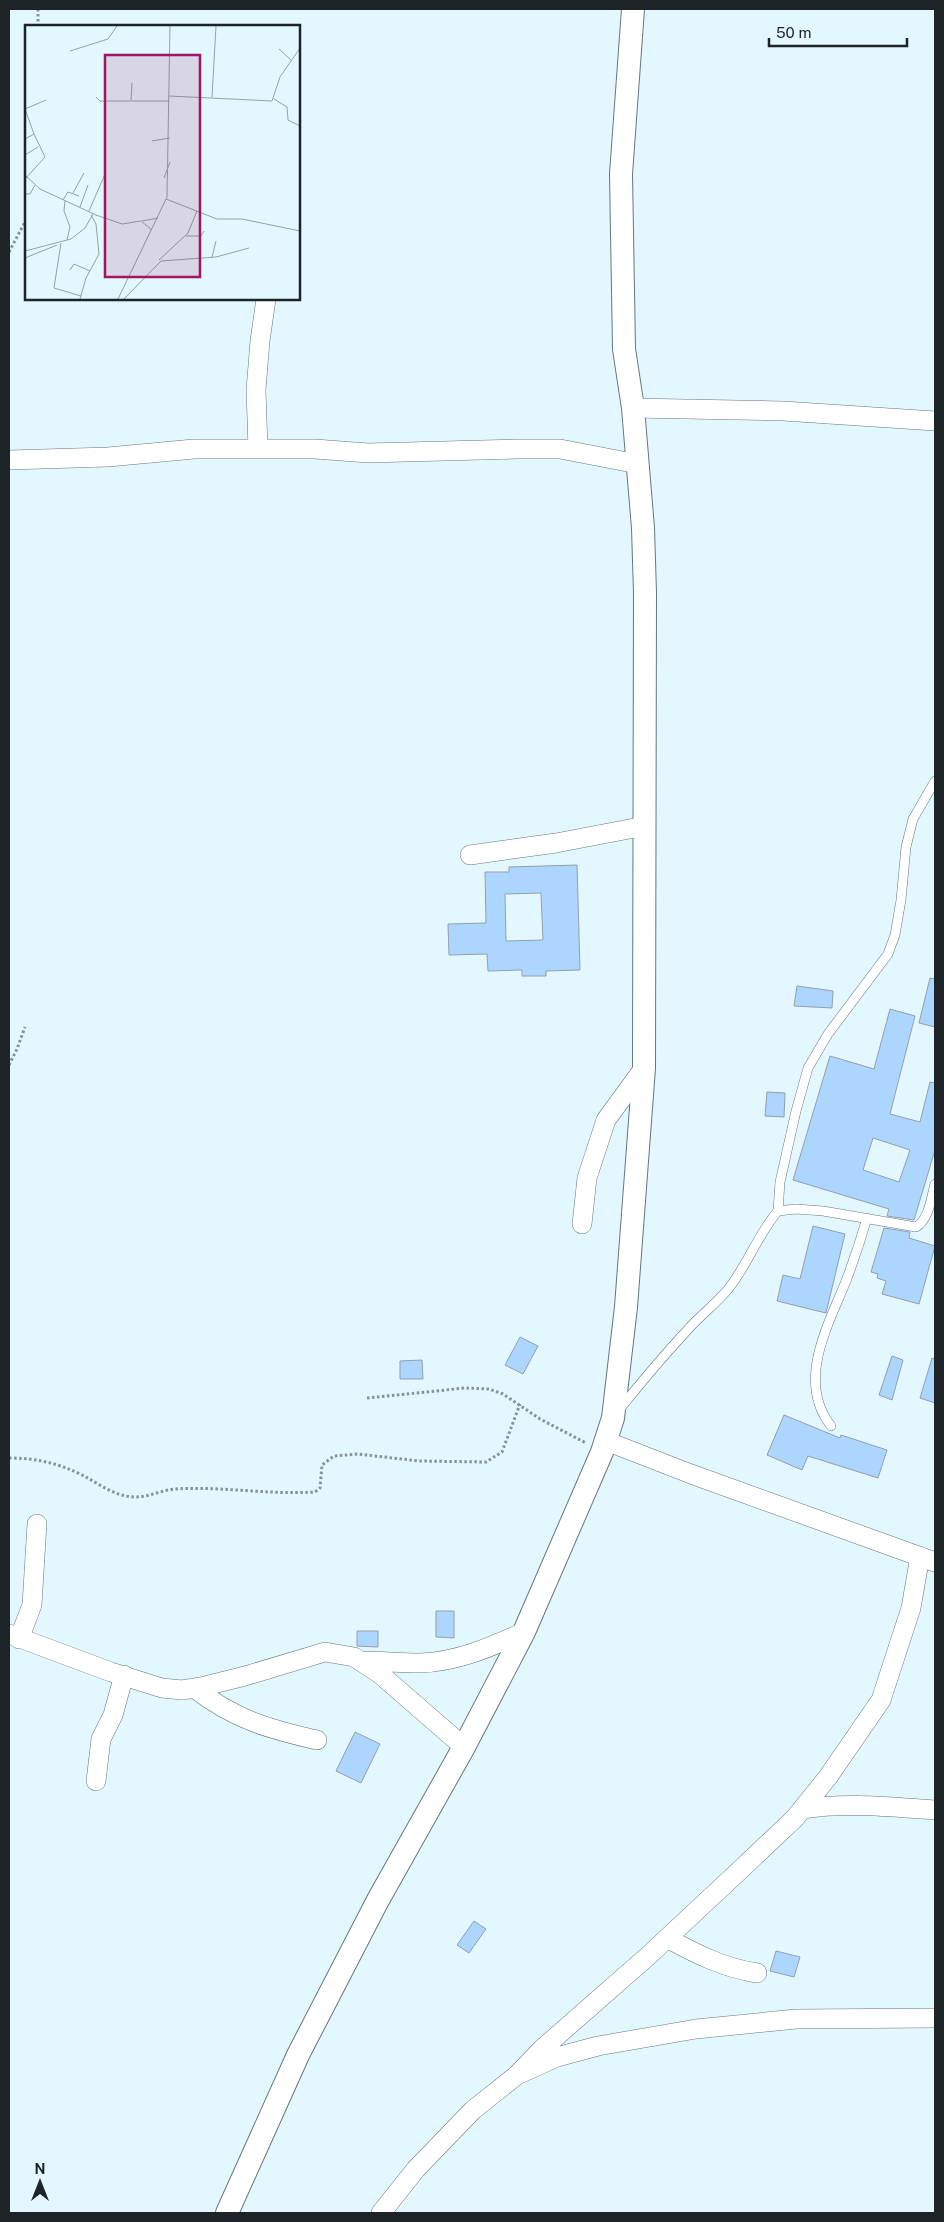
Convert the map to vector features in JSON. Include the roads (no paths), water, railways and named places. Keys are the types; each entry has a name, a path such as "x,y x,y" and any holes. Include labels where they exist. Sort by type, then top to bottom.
{"street":[{"path":"227,2213 302,2047 378,1900 464,1747 524,1632 604,1446 613,1418 626,1307 644,1068 646,826 643,690 645,593 643,528 638,464 633,408 624,349 621,174 633,9"},
{"path":"258,449 256,390 266,300"},
{"path":"633,408 783,412 935,421"},
{"path":"9,460 108,457 194,450 315,448 368,453 517,448 560,450 638,464"},
{"path":"470,854 556,843 646,826"},
{"path":"582,1224 587,1178 606,1120 644,1068"},
{"path":"381,2213 416,2169 473,2110 517,2075 542,2049 739,1871 802,1809 828,1778 881,1700 927,1559 691,1474 604,1446"},
{"path":"37,1524 32,1605 14,1636 162,1688 182,1690 245,1676 325,1652 354,1657 380,1674 464,1747"},
{"path":"361,1661 421,1663 455,1658 482,1651 524,1632"},
{"path":"96,1782 101,1739 113,1716 124,1675"},
{"path":"194,1688 213,1702 250,1722 316,1740"},
{"path":"802,1809 830,1804 877,1805 935,1810"},
{"path":"667,1938 713,1962 737,1970 758,1973"},
{"path":"517,2075 557,2057 598,2046 696,2029 796,2019 935,2018"}],"lane":[{"path":"613,1418 642,1381 728,1289 753,1252 765,1226 778,1211 780,1182 808,1068 828,1034 888,954 895,935 901,900 906,847 913,819 935,781"},
{"path":"778,1211 796,1209 823,1211 916,1227 926,1217 935,1184"},
{"path":"831,1426 823,1416 816,1396 817,1362 823,1334 846,1281 867,1218"}]}
